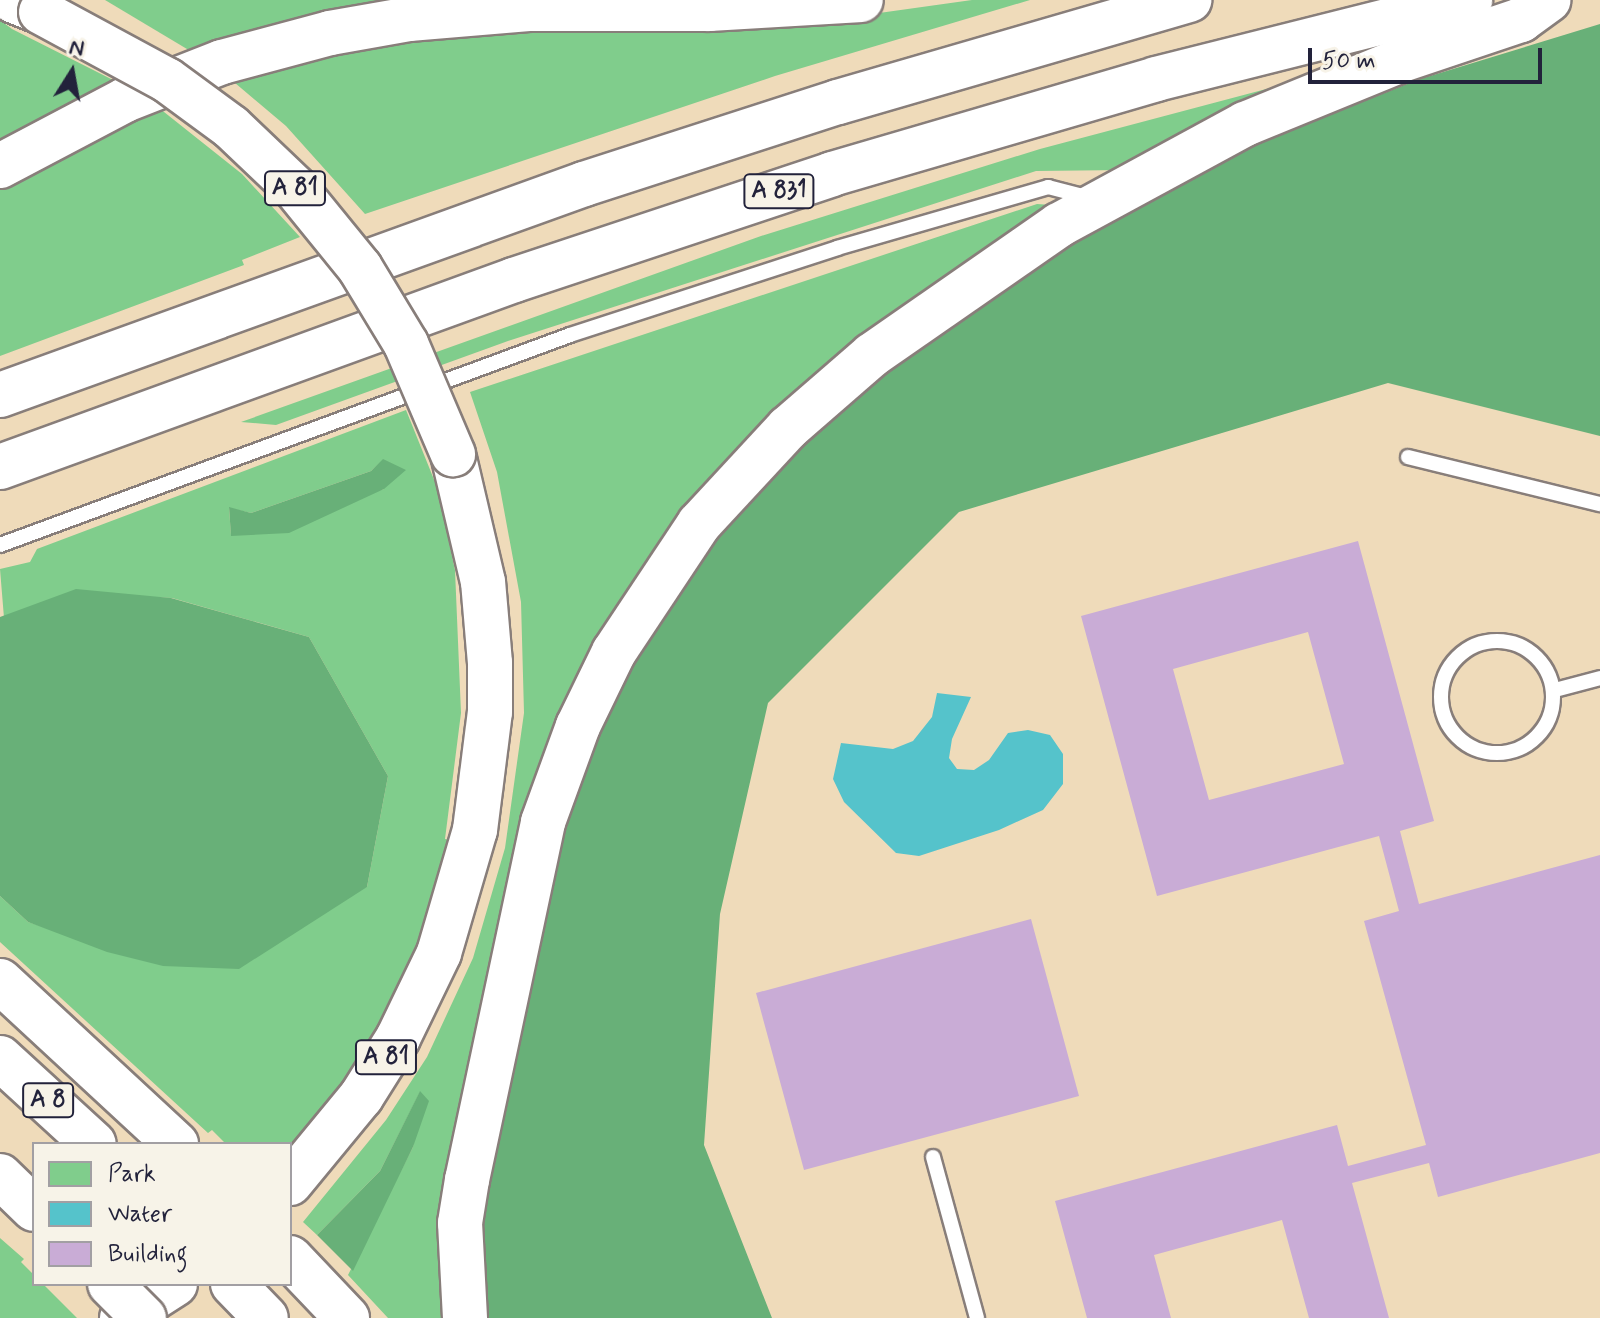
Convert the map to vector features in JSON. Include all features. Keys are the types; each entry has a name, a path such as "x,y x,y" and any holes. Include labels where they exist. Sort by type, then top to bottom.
{"highway":[{"path":"0,166 125,100 222,62 330,33 409,19 529,9 710,9 861,0"},
{"name":"A 831","path":"0,395 612,175 852,98 1190,0"},
{"name":"A 831","path":"0,467 382,326 803,183 1156,79 1470,0"},
{"path":"465,1318 460,1223 531,865 560,773 614,652 699,524 788,428 910,326 1100,201 1245,124 1399,61 1521,20 1549,0"},
{"name":"A 81","path":"26,6 167,80 276,168 338,238 406,344 453,454 483,582 490,663 490,712 475,830 439,953 398,1038 361,1097 292,1181"},
{"path":"0,981 174,1142"},
{"name":"A 8","path":"0,1058 92,1142"},
{"path":"0,1176 32,1207"},
{"path":"292,1260 347,1318"},
{"path":"112,1286 144,1318"},
{"path":"122,1318 172,1286"}],"lane":[{"path":"0,545 570,335 837,248 1048,187 1100,201"},
{"path":"1408,457 1600,504"},
{"path":"1490,641 1529,649 1543,663 1555,690 1548,724 1534,741 1493,754 1455,735 1440,697 1455,660 1490,641"},
{"path":"1555,690 1600,678"},
{"path":"933,1157 977,1318"}],"green space":[{"path":"105,0 409,0 192,52"},
{"path":"972,0 1030,0 775,76 365,214 286,126 228,77 334,49 453,34 489,35 490,23 822,21"},
{"path":"0,20 12,29 117,82 0,145"},
{"path":"1600,24 1600,436 1388,383 959,512 768,703 720,914 704,1145 772,1318 483,1318 479,1212 561,819 644,630 778,457 994,285 1323,101 1330,115 1417,80"},
{"path":"1275,89 1124,170 1036,171 508,341 276,425 241,422 761,236 1040,149"},
{"path":"154,104 242,174 300,237 242,260 244,265 0,356 0,190"},
{"path":"1037,204 1052,205 532,798 506,887 450,1160 447,1318 388,1318 348,1275 413,1147 420,1092 380,1171 317,1235 303,1222 386,1120 427,1057 473,958 505,848 524,713 521,602 497,472 470,392"},
{"path":"406,410 437,487 455,570 461,713 445,839 455,841 423,943 373,1045 292,1154 292,1142 224,1142 212,1130 208,1133 0,942 0,896 28,922 59,932 367,887 388,776 309,637 172,598 127,596 37,608 4,618 0,569 30,562 37,549","holes":["383,460 384,489 231,535 229,508 251,513 371,471"]},
{"path":"383,459 406,470 384,489 289,533 231,536 229,507 251,513 371,471"},
{"path":"76,589 171,598 309,637 388,776 367,887 239,969 163,966 107,952 28,922 0,896 0,617"},
{"path":"420,1091 429,1101 413,1147 353,1271 317,1235 380,1171"},
{"path":"0,1238 24,1259 21,1262 32,1273 32,1286 45,1286 77,1318 0,1318"}],"water":[{"path":"937,693 971,697 952,739 949,758 957,769 974,770 989,760 1008,733 1028,730 1050,735 1063,754 1063,784 1043,810 999,830 919,856 896,853 844,802 833,779 841,743 893,749 913,741 932,717"}],"building":[{"path":"1358,541 1434,821 1400,831 1419,904 1600,855 1600,1153 1438,1197 1429,1163 1352,1183 1389,1318 1309,1318 1282,1220 1154,1255 1171,1318 1087,1318 1055,1201 1337,1125 1348,1166 1426,1145 1364,921 1399,911 1379,836 1157,896 1081,616","holes":["1308,632 1344,764 1209,800 1173,669"]},
{"path":"1031,919 1079,1096 804,1170 756,993"}]}
